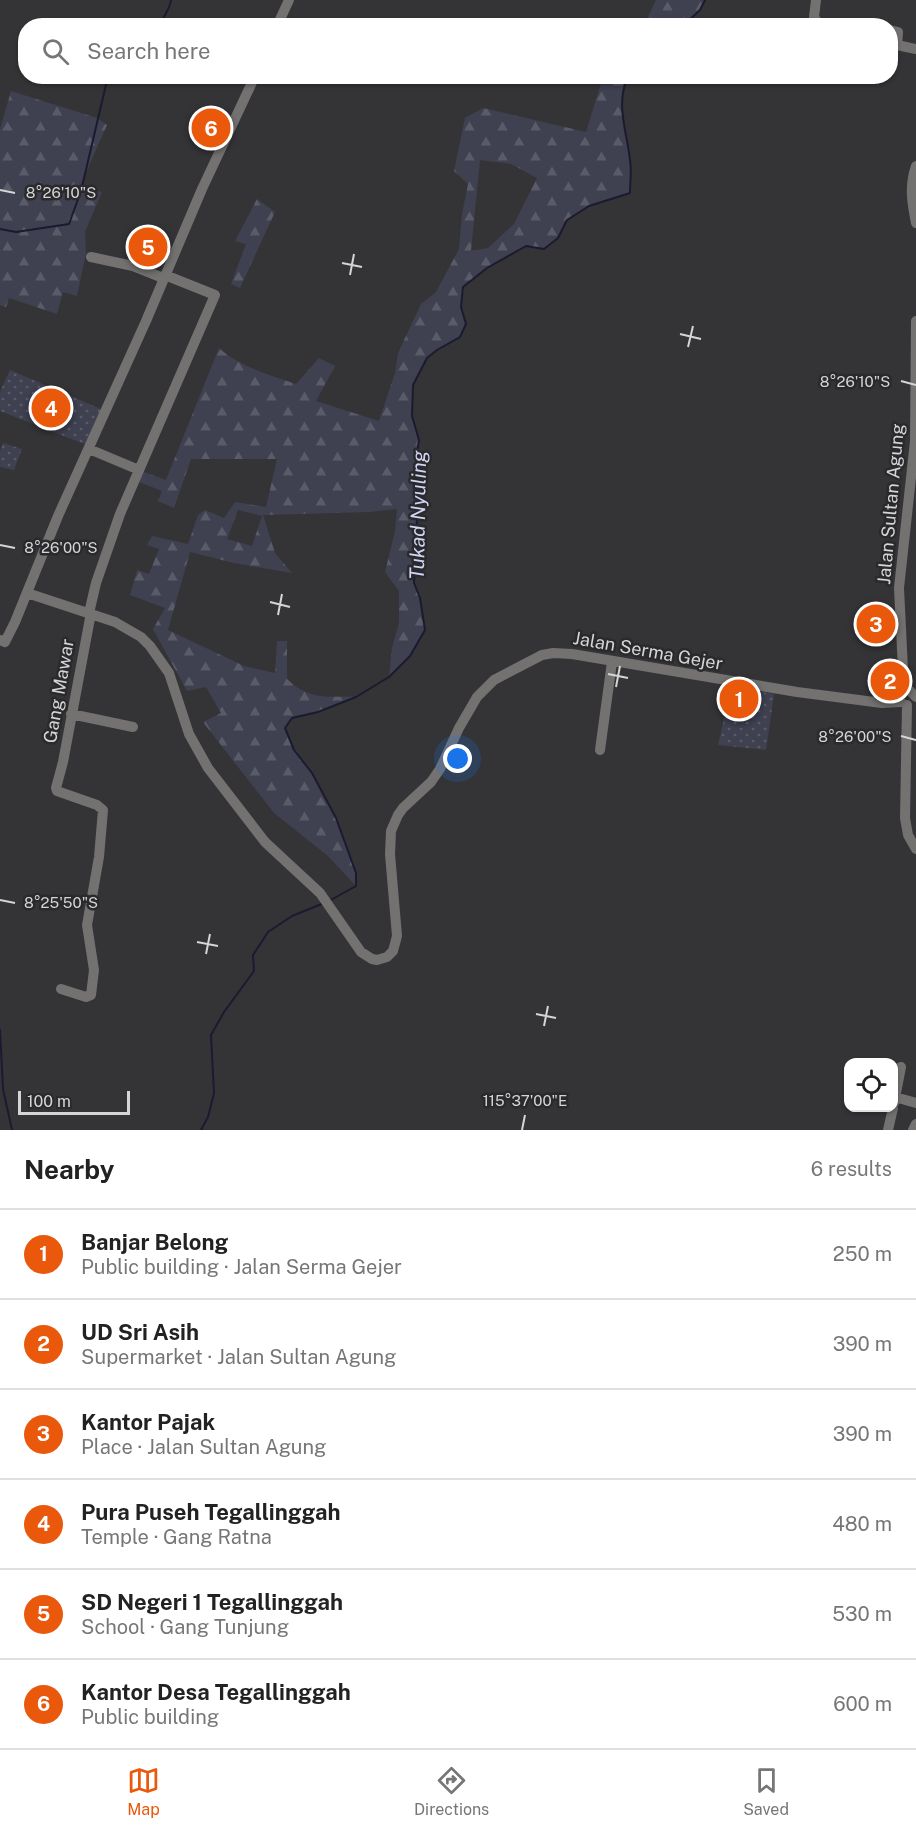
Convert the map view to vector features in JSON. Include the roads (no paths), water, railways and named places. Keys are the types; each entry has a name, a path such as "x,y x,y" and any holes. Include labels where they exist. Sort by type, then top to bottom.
{"street":[{"path":"281,18 289,0"},
{"path":"815,18 816,0"},
{"path":"898,45 916,49"},
{"path":"0,640 5,642 58,516 251,84"},
{"path":"916,166 911,197 916,223"},
{"path":"91,257 133,266 164,277"},
{"name":"Gang Mawar","path":"61,989 86,997 91,995 93,989 94,970 87,925 99,857 103,810 97,805 57,791 90,613 104,557 149,443 215,295 164,277"},
{"name":"Jalan Sultan Agung","path":"916,321 915,441 899,588 907,698 905,819 908,835 916,849"},
{"path":"89,449 139,470"},
{"name":"Jalan Serma Gejer","path":"27,592 128,628 150,646 169,673 189,734 208,768 265,842 320,893 361,952 377,960 391,954 397,936 390,854 394,823 403,808 431,782 440,769 459,728 477,697 494,680 542,655 572,654 796,692 882,703 907,698"},
{"path":"600,750 612,662"},
{"path":"71,714 133,728"},
{"path":"898,1082 901,1067"},
{"path":"898,1102 916,1103"},
{"path":"888,1130 892,1112"},
{"path":"913,1130 916,1124"}],"waterway":[{"path":"164,18 171,0"},
{"name":"Tukad Nyuling","path":"692,18 700,10 705,0"},
{"path":"0,229 16,232 69,224 81,191 106,84"},
{"name":"Tukad Nyuling","path":"329,901 356,886 356,873 336,818 312,773 294,750 285,728 292,718 318,712 356,697 389,677 410,656 425,630 420,598 414,583 417,518 422,493 416,460 419,440 412,416 413,385 427,358 460,337 466,324 461,307 463,287 487,268 526,246 544,249 558,238 567,220 589,206 630,193 631,164 622,108 625,84"},
{"name":"Tukad Nyuling","path":"201,1130 208,1117 214,1093 211,1035 224,1012 254,971 253,955 268,932 292,916 324,903"},
{"path":"0,1030 3,1089 12,1130"}],"place":[{"name":"Kantor Desa Tegallinggah","path":"211,128"},
{"name":"SD Negeri 1 Tegallinggah","path":"148,247"},
{"name":"Pura Puseh Tegallinggah","path":"51,408"},
{"name":"Kantor Pajak","path":"876,624"},
{"name":"UD Sri Asih","path":"890,681"},
{"name":"Banjar Belong","path":"739,699"}]}
